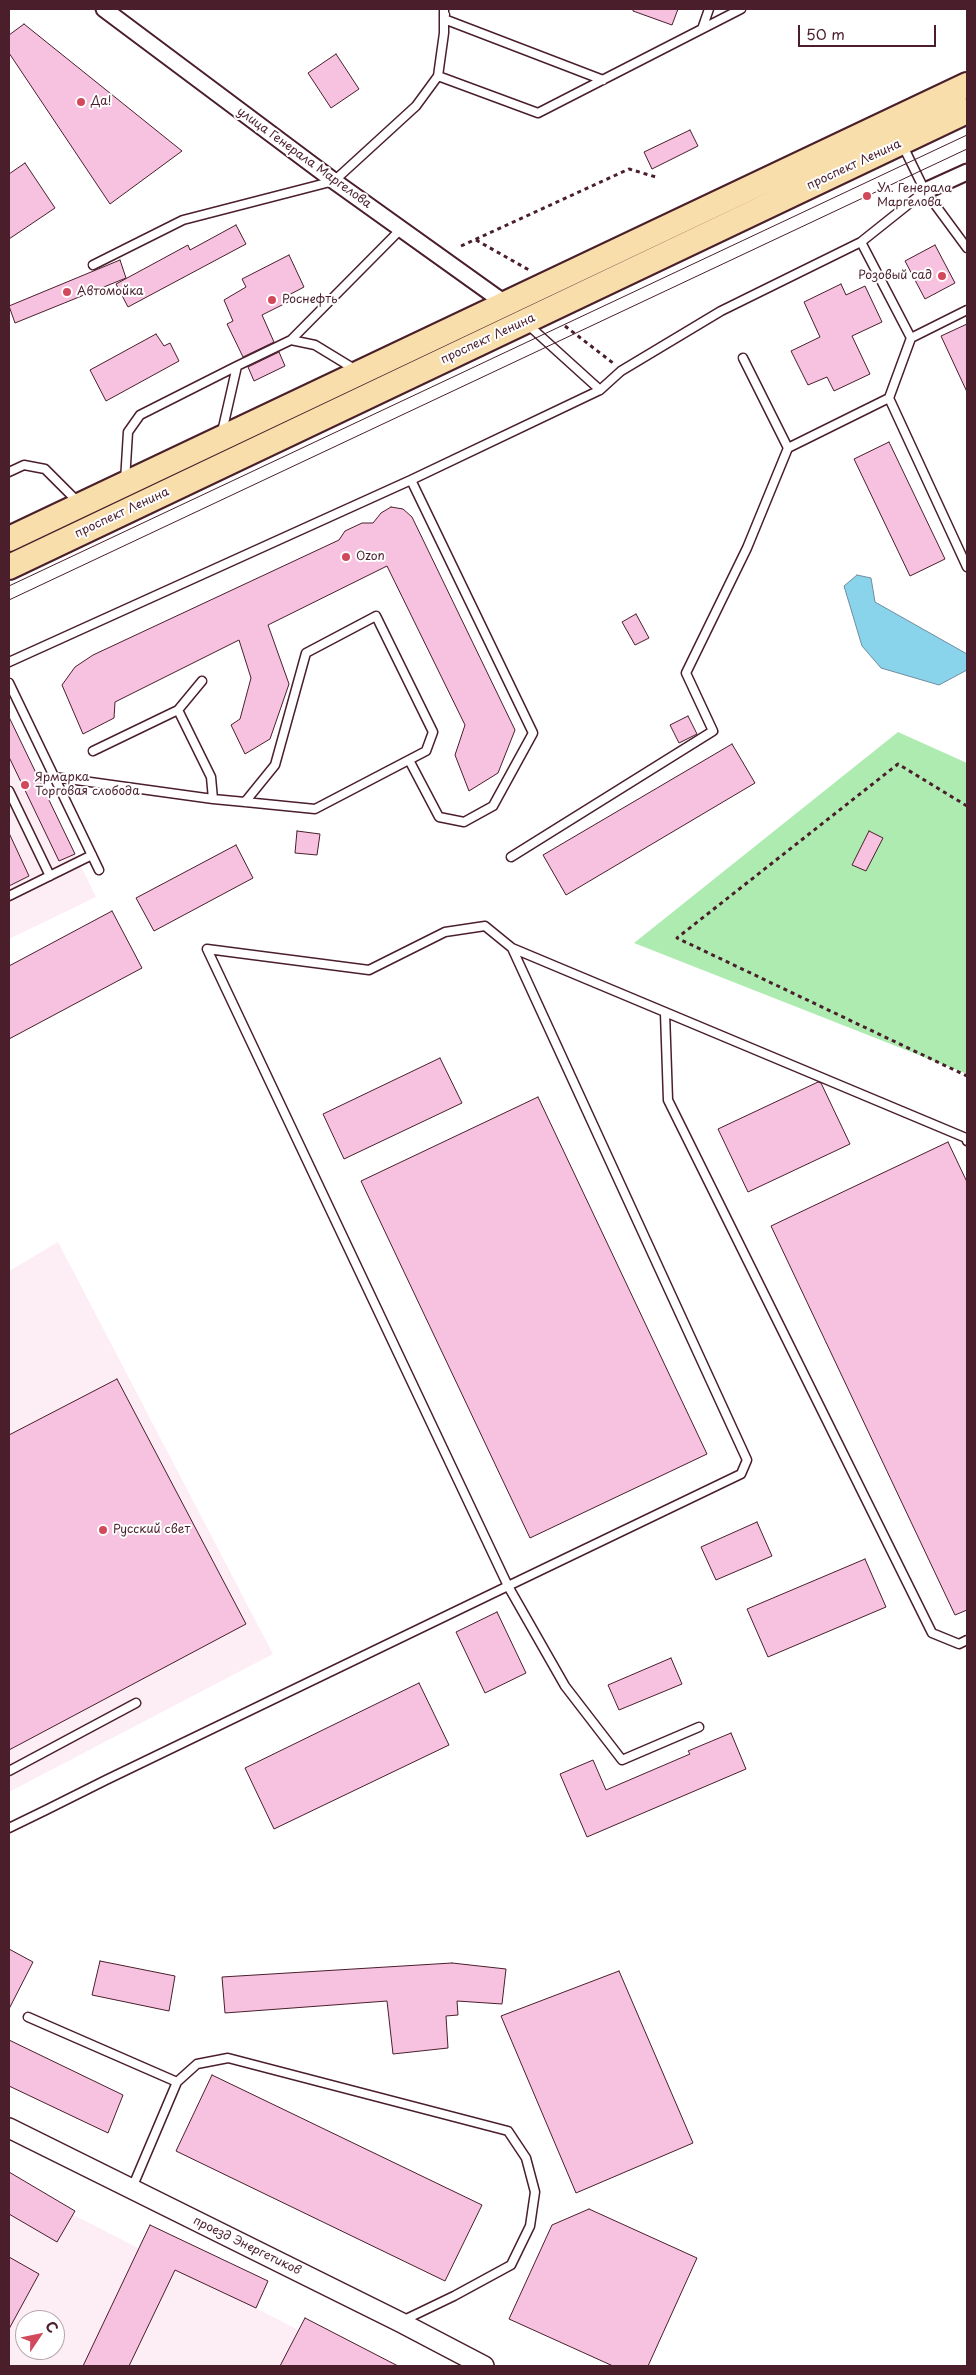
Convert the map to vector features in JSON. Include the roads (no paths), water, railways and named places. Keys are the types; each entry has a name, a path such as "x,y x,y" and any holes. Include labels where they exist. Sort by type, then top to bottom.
{"main road":[{"name":"проспект Ленина","path":"9,567 525,322 896,132 967,85"},
{"name":"проспект Ленина","path":"9,538 506,304 896,132 967,111"},
{"path":"506,304 525,322"}],"street":[{"name":"улица Генерала Маргелова","path":"104,9 334,181 506,304"},
{"path":"925,191 967,172"},
{"name":"проезд Энергетиков","path":"9,2128 400,2322 484,2366"}],"lane":[{"path":"93,265 183,220 334,181 416,106 438,76 444,33 444,9"},
{"path":"444,19 448,9"},
{"path":"702,29 709,9"},
{"path":"438,76 538,114 741,9"},
{"path":"444,19 603,80"},
{"path":"896,132 925,191 967,248"},
{"path":"9,662 411,480 600,390 621,371 721,311 861,242 925,191"},
{"path":"125,484 128,432 140,415 291,340 401,229"},
{"path":"861,242 911,338"},
{"path":"511,857 713,731 686,673 747,548 788,448 889,398 911,338 967,310"},
{"path":"525,322 600,390"},
{"path":"291,340 315,345 360,372"},
{"path":"743,358 788,448"},
{"path":"221,438 237,366"},
{"path":"889,398 967,567"},
{"path":"9,472 24,465 46,469 80,504"},
{"path":"409,760 439,817 464,822 494,806 533,733 411,480"},
{"path":"54,777 213,799 315,809 426,751 433,732 376,616 306,653 275,765 245,802"},
{"path":"93,751 178,710 202,681"},
{"path":"9,685 99,870"},
{"path":"178,710 211,777 213,799"},
{"path":"9,792 50,876"},
{"path":"9,896 92,855"},
{"path":"699,1727 622,1760 565,1686 508,1586 207,948 369,970 445,932 485,926 512,948 966,1138 967,1141"},
{"path":"9,1828 740,1474 747,1460 512,948"},
{"path":"665,1012 668,1100 932,1633 959,1644 967,1640"},
{"path":"9,1771 136,1703"},
{"path":"28,2017 177,2082"},
{"path":"131,2189 177,2082 197,2064 228,2058 508,2131 526,2158 535,2192 530,2226 511,2264 454,2296 400,2322"}],"water":[{"path":"857,575 871,578 875,602 967,654 967,670 939,685 881,668 862,646 844,586"}],"tram line":[{"path":"9,586 967,135"},
{"path":"9,600 967,149"}],"place":[{"name":"Да!","path":"81,102"},
{"name":"Ул. Генерала Маргелова","path":"867,196"},
{"name":"Розовый сад","path":"942,276"},
{"name":"Автомойка","path":"67,292"},
{"name":"Роснефть","path":"272,300"},
{"name":"Ozon","path":"346,557"},
{"name":"Ярмарка Торговая слобода","path":"25,785"},
{"name":"Русский свет","path":"103,1530"}]}
